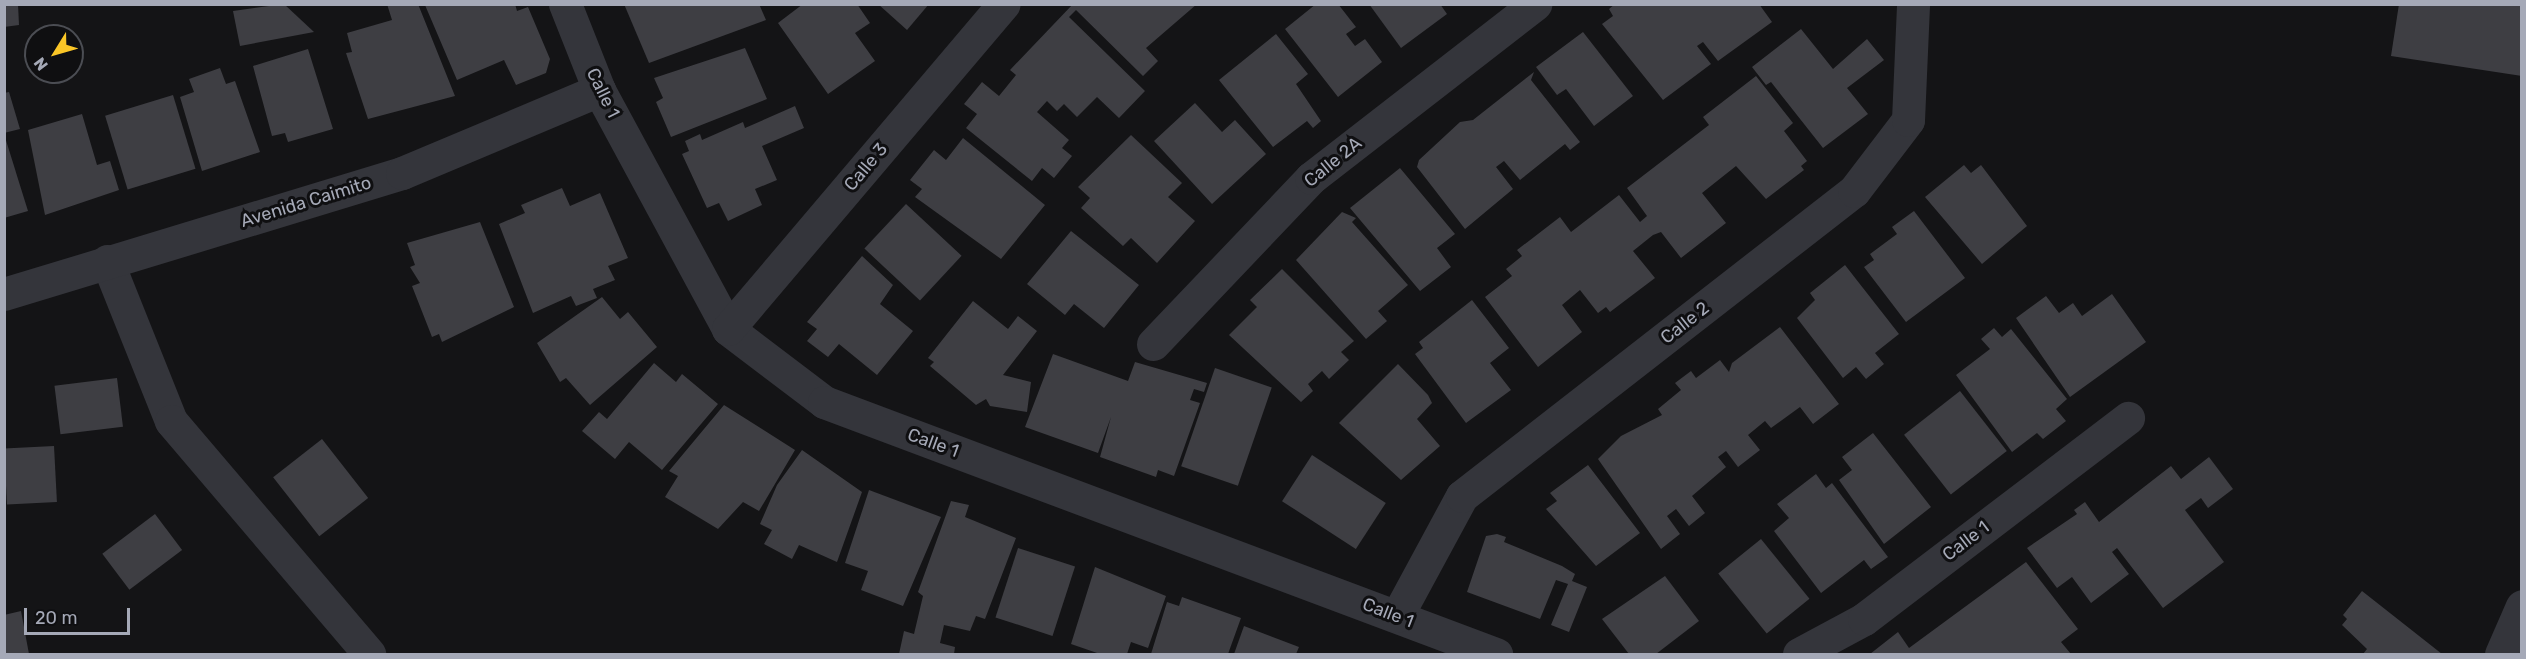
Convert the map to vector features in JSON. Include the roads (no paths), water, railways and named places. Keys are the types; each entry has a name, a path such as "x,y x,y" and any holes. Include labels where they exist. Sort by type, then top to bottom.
{"street":[{"name":"Calle 1","path":"565,4 600,90 728,329 824,402 1496,654"},
{"name":"Calle 3","path":"728,329 1004,4"},
{"name":"Calle 2A","path":"1153,344 1311,178 1535,4"},
{"name":"Calle 2","path":"1397,616 1462,496 1854,191 1908,120 1913,4"},
{"name":"Avenida Caimito","path":"4,294 402,173 600,90"},
{"path":"107,261 171,421 369,654"},
{"name":"Calle 1","path":"1799,654 1864,620 2128,418"},
{"path":"2501,654 2522,606"}]}
